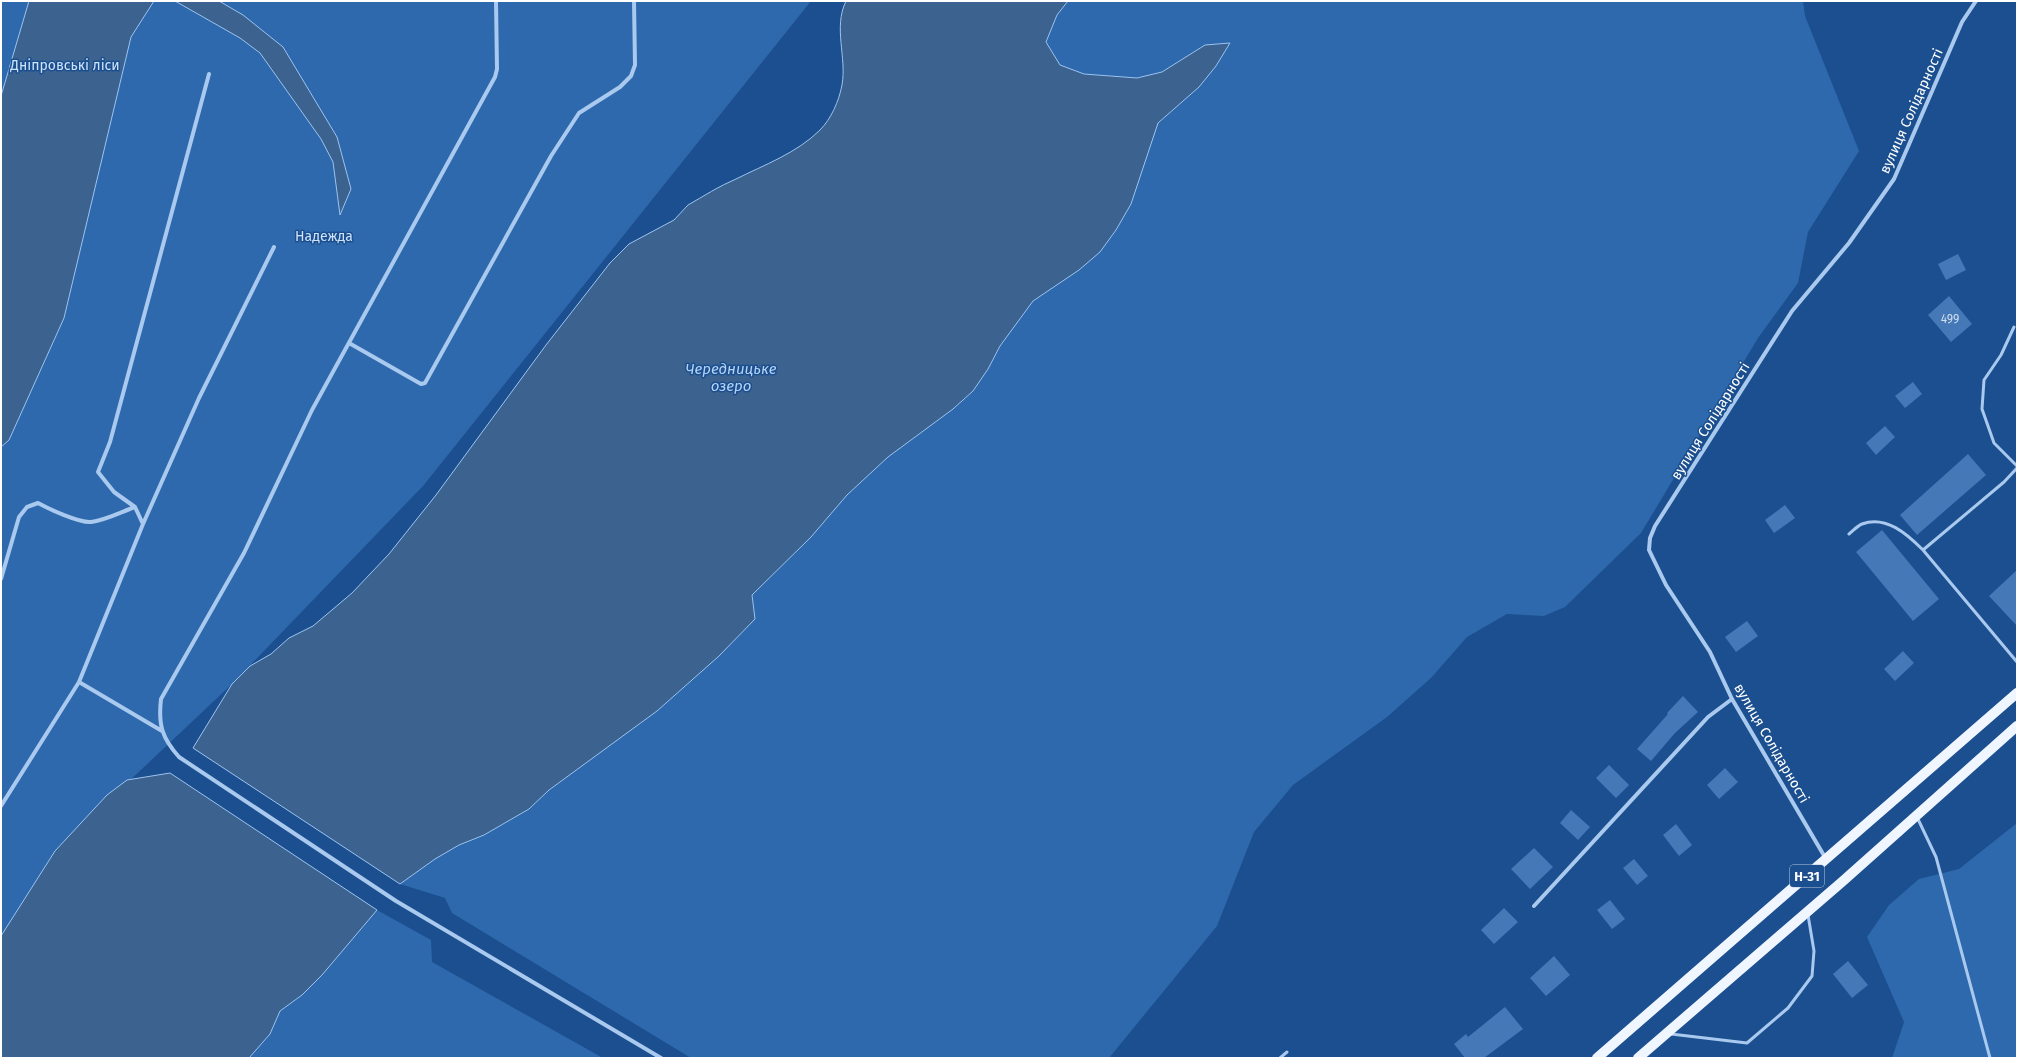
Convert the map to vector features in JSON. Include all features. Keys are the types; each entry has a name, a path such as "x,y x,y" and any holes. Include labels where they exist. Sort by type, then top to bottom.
{"main road":[{"name":"Н-31","path":"1597,1058 2017,693"},
{"name":"Н-31","path":"1638,1058 1807,912 2017,726"}],"street":[{"path":"496,1 497,69 495,77 312,410 244,553 161,699 159,715 162,731 168,745 178,757 396,901 661,1058"},
{"path":"349,343 421,384 425,383 551,156 579,113 620,87 631,76 635,65 634,1"},
{"name":"вулиця Солідарності","path":"1827,859 1732,699 1710,652 1666,585 1649,550 1650,538 1655,526 1792,311 1848,243 1894,179 1962,22 1976,1"},
{"path":"143,524 135,506 114,492 98,472 110,442 209,74"},
{"path":"1,806 79,682 143,524 199,398 274,247"},
{"path":"1,580 19,517 27,507 38,504 58,513 89,522 102,519 135,506"},
{"path":"79,682 162,731"},
{"path":"1534,906 1708,717 1732,699"}],"lane":[{"path":"1923,550 2004,482 2017,467 1994,443 1982,409 1984,380 2001,355 2014,327"},
{"path":"1849,534 1861,524 1876,522 1896,527 1907,534 1923,550 2017,662"},
{"path":"1916,816 1936,857 1990,1058"},
{"path":"1667,1033 1747,1043 1788,1008 1812,976 1814,951 1807,912"},
{"path":"1280,1058 1287,1052"}],"green space":[{"name":"Надежда","path":"1,1 811,1 423,486 232,684 55,851 1,937"},
{"path":"1068,1 1803,1 1805,16 1859,151 1808,232 1798,283 1758,338 1641,533 1565,607 1544,616 1507,614 1467,637 1431,678 1387,717 1293,785 1254,832 1217,926 1109,1058 691,1058 452,913 445,898 400,884 435,859 459,845 484,835 529,809 549,790 657,711 719,656 755,619 752,595 811,537 847,495 888,457 953,409 973,391 988,369 1000,346 1033,301 1100,252 1116,230 1131,204 1158,123 1199,87 1216,66 1230,43 1205,45 1162,72 1137,78 1084,74 1059,65 1046,42 1057,15"},
{"path":"2017,823 2017,1058 1892,1058 1904,1022 1867,937 1889,905 1919,879 1959,869"},
{"path":"377,910 431,940 432,962 603,1058 249,1058 270,1034 280,1011 302,995 322,975"}],"water":[{"name":"Дніпровські ліси","path":"29,1 154,1 131,37 64,318 9,440 1,447 1,96"},
{"path":"175,1 219,1 243,15 283,47 337,137 351,189 340,215 333,162 321,139 260,53 240,38"},
{"name":"Чередницьке озеро","path":"846,1 1068,1 1057,15 1046,42 1060,65 1084,74 1137,78 1162,72 1205,45 1230,43 1216,66 1199,87 1158,123 1131,204 1116,230 1100,252 1079,270 1033,301 1000,346 988,369 973,391 953,409 888,457 847,495 811,537 752,595 755,619 719,656 657,711 549,790 529,809 484,835 459,845 435,859 400,884 193,748 232,684 250,666 271,654 289,638 313,626 352,593 389,554 436,495 546,345 610,263 629,244 674,220 688,205 712,191 791,152 811,138 824,126 834,109 842,85 843,64 840,32 842,11"},
{"path":"170,773 377,910 322,975 302,995 280,1011 270,1034 249,1058 1,1058 1,936 55,851 107,795 127,780"}],"building":[{"path":"1958,254 1966,270 1946,280 1938,264"},
{"path":"1949,296 1972,324 1951,342 1928,315"},
{"path":"1913,382 1922,394 1905,408 1895,396"},
{"path":"1885,426 1895,437 1876,455 1866,443"},
{"path":"1968,454 1986,475 1917,535 1900,515"},
{"path":"1785,505 1795,518 1774,533 1765,520"},
{"path":"1882,530 1939,599 1913,621 1856,552"},
{"path":"2017,570 2017,626 1989,596"},
{"path":"1747,621 1758,636 1736,652 1725,637"},
{"path":"1903,651 1914,663 1895,681 1884,669"},
{"path":"1683,696 1698,712 1675,733 1651,761 1637,749"},
{"path":"1609,765 1629,785 1616,798 1596,778"},
{"path":"1725,768 1738,782 1719,799 1707,785"},
{"path":"1571,810 1590,827 1578,840 1560,823"},
{"path":"1676,824 1692,845 1679,856 1663,835"},
{"path":"1534,848 1553,867 1530,889 1511,869"},
{"path":"1634,859 1648,876 1637,885 1623,868"},
{"path":"1610,900 1625,919 1612,929 1597,910"},
{"path":"1504,908 1518,922 1494,944 1481,930"},
{"path":"1554,956 1570,975 1546,996 1530,978"},
{"path":"1848,961 1868,985 1852,998 1833,974"},
{"path":"1505,1007 1523,1029 1484,1058 1465,1058 1454,1044 1466,1034 1468,1037"}]}
